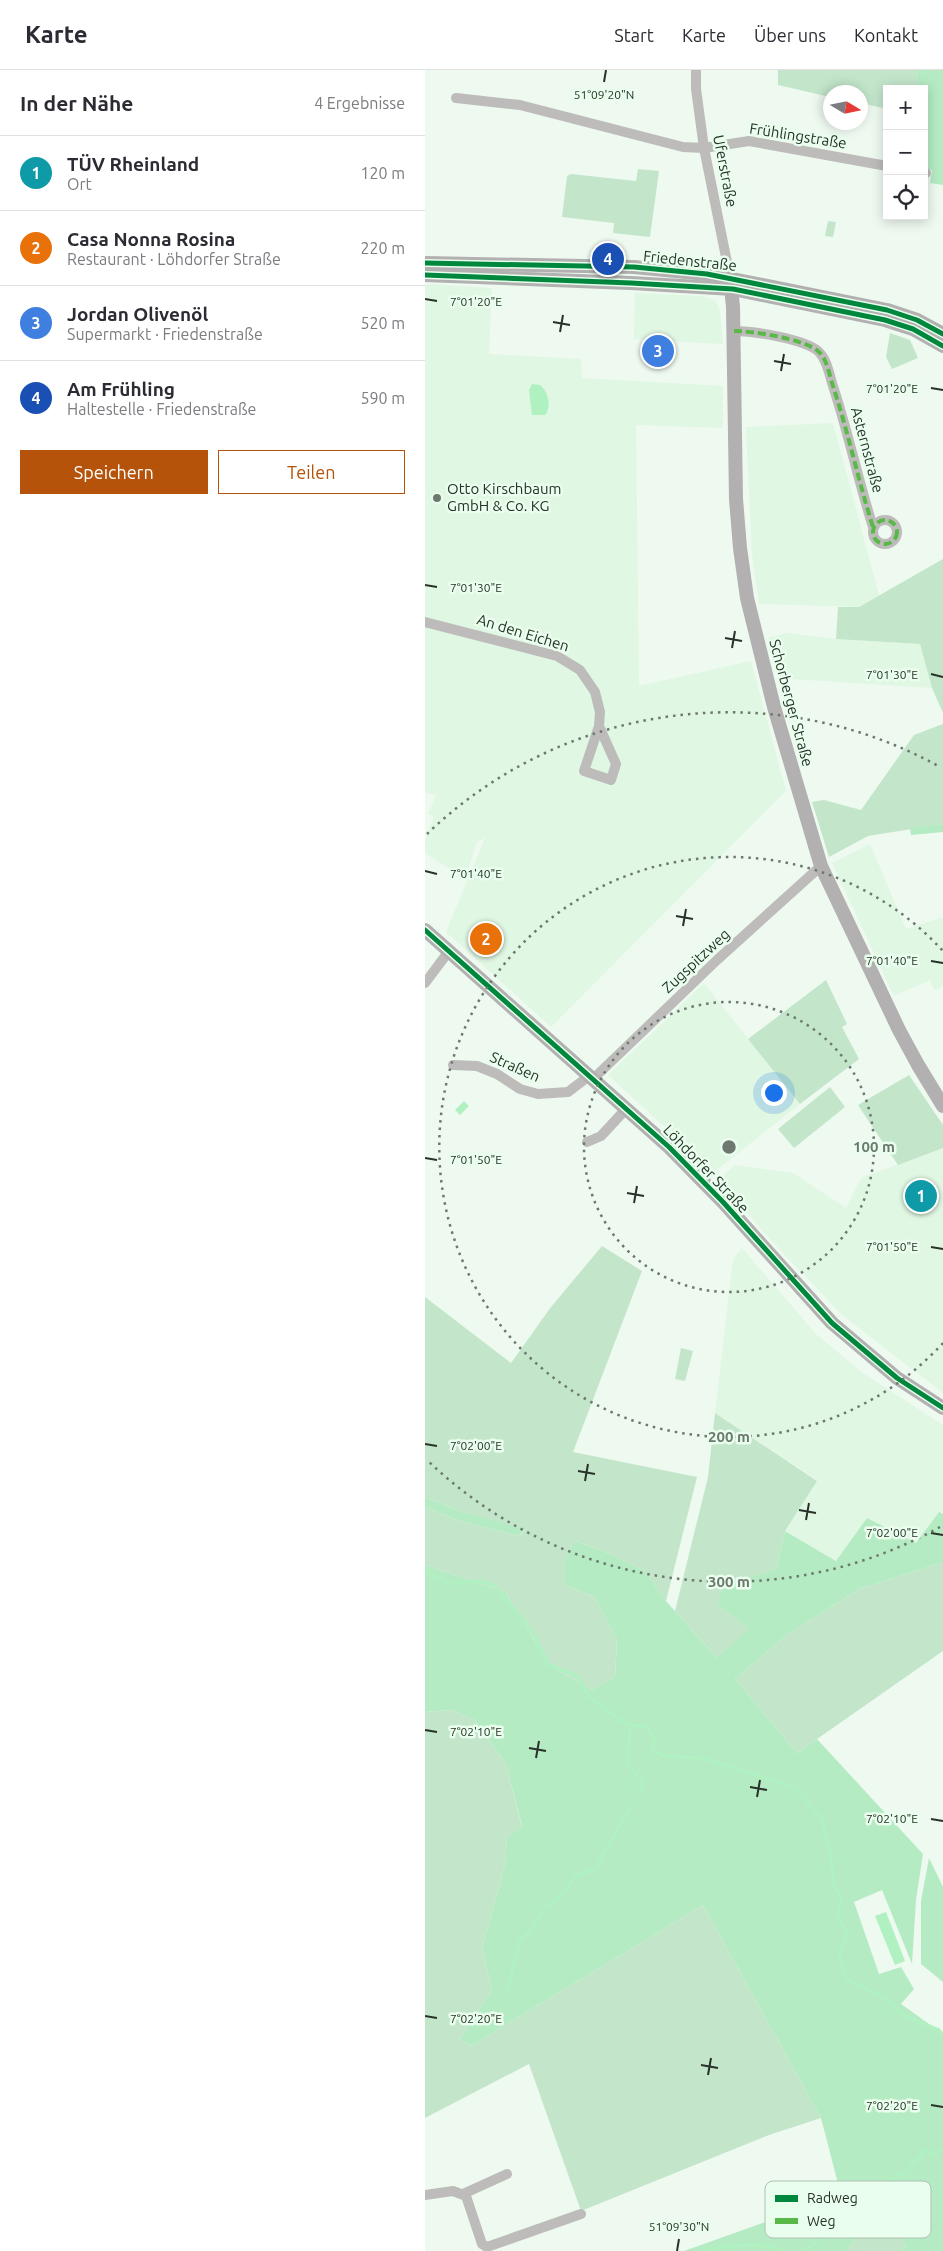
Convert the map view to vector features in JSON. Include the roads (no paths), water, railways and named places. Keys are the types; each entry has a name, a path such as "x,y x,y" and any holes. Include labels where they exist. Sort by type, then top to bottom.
{"main road":[{"name":"Friedenstraße","path":"425,264 634,268 887,310 917,320 943,334"},
{"name":"Friedenstraße","path":"425,275 631,283 731,283 885,320 913,329 943,346"},
{"name":"Schorberger Straße","path":"731,283 734,331 736,499 739,548 746,590 774,707 821,866 917,1065 943,1106"},
{"name":"Löhdorfer Straße","path":"425,930 626,1109 697,1175 832,1323 897,1378 943,1408"}],"street":[{"name":"Uferstraße","path":"696,70 696,89 704,148 731,283"},
{"name":"Frühlingstraße","path":"456,98 520,105 683,147 704,148 749,141 883,165"},
{"name":"Asternstraße","path":"734,331 766,335 802,344 817,350 823,358 835,393 873,527"},
{"name":"An den Eichen","path":"425,622 563,659 580,670 595,692 599,712 599,726 584,771 611,780 616,764 599,726"},
{"name":"Zugspitzweg","path":"591,1078 821,866"},
{"path":"425,983 449,951"},
{"name":"Straßen","path":"453,1065 477,1066 497,1074 520,1089 539,1094 568,1092 591,1078"},
{"path":"587,1142 601,1136 626,1109"},
{"path":"463,2194 507,2174"},
{"path":"425,2196 447,2191 463,2194 469,2200 479,2237 487,2247 581,2214"}],"waterway":[{"path":"425,1571 450,1584 479,1581 494,1585 531,1630 549,1665 578,1676 589,1697 624,1723 648,1728 655,1739 652,1751 665,1756 702,1758 793,1787 821,1817 831,1855 834,1887 842,1897 837,1916 848,1934 839,1953 847,1979 883,1997 901,2014 939,2030 943,2035"},
{"path":"630,1723 628,1765 643,1782 639,1792"},
{"path":"508,1989 519,1942 532,1929 545,1908 563,1893 575,1877 596,1868 631,1806"},
{"path":"890,2181 907,2172 925,2150 935,2154 943,2149"},
{"path":"804,2251 822,2238"},
{"path":"707,2251 745,2245 766,2246 781,2251"}],"place":[{"name":"Am Frühling","path":"608,259"},
{"name":"Jordan Olivenöl","path":"658,351"},
{"name":"Otto Kirschbaum GmbH & Co. KG","path":"437,498"},
{"name":"Casa Nonna Rosina","path":"486,939"},
{"name":"TÜV Rheinland","path":"921,1196"}]}
